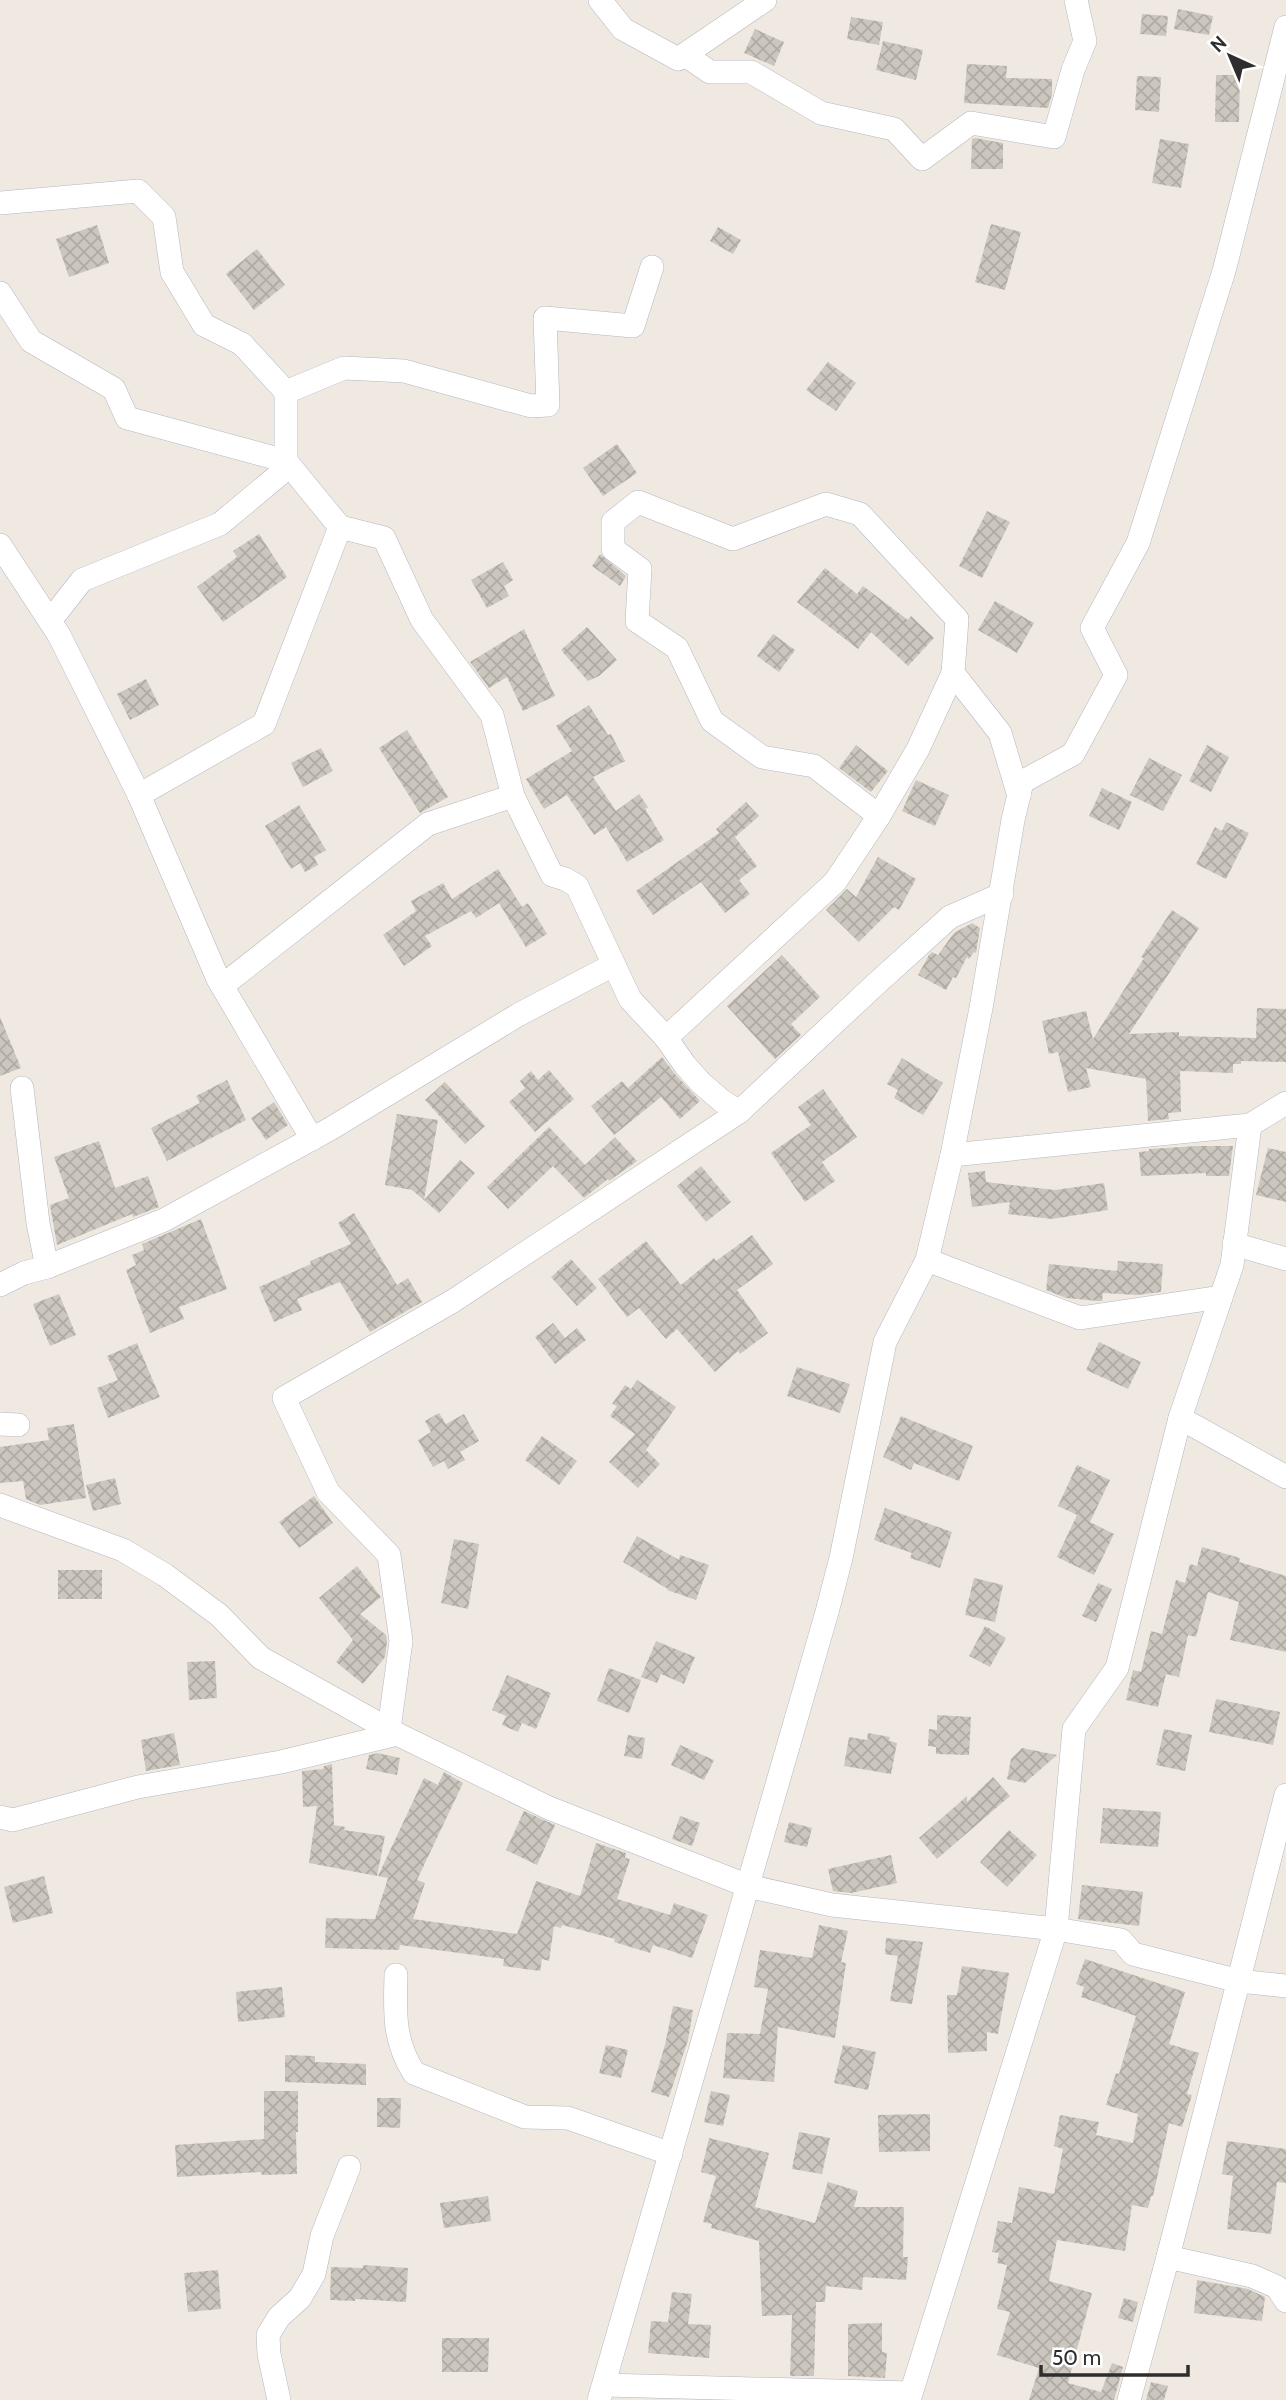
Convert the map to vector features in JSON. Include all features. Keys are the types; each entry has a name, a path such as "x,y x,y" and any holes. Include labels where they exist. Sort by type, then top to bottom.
{"street":[{"path":"600,0 624,29 678,59 765,0"},
{"path":"685,55 710,72 751,72 821,113 894,129 922,159 971,123 1054,137 1073,70 1085,41 1076,0"},
{"path":"1250,1125 1232,1265 1180,1418 1117,1668 1074,1728 1056,1929 910,2397 601,2392 841,1558 886,1342 927,1260 963,1106 1022,782 1073,754 1116,675 1092,628 1138,543 1224,271 1286,27"},
{"path":"0,203 138,191 164,217 172,272 204,324 242,344 286,392 286,469 220,524 82,580 50,621"},
{"path":"286,392 344,368 404,371 531,406 548,405 545,318 633,326 652,267"},
{"path":"0,293 31,341 114,390 127,418 286,461 340,527 384,538 422,620 492,715 513,796 552,875 565,878 577,886 630,999 666,1038 701,1083 739,1112"},
{"path":"666,1038 835,882 879,816 918,749 953,673 957,619 860,514 826,504 733,539 638,502 614,522 613,549 640,569 637,621 677,648 712,721 762,757 814,766 879,816"},
{"path":"139,795 264,724 340,527"},
{"path":"0,545 59,635 139,795 222,986 312,1139"},
{"path":"953,673 1000,733 1019,796"},
{"path":"222,986 428,824 513,796"},
{"path":"393,1732 401,1641 389,1555 328,1492 284,1398 453,1301 739,1112 950,917 1002,894"},
{"path":"0,1284 164,1220 312,1139 518,1015 613,965"},
{"path":"22,1088 38,1223 47,1267"},
{"path":"952,1155 1250,1125 1286,1102"},
{"path":"1234,1244 1286,1259"},
{"path":"927,1260 1080,1318 1221,1297"},
{"path":"1180,1418 1286,1477"},
{"path":"0,1505 123,1550 164,1574 219,1615 261,1658 393,1732 548,1808 748,1886 832,1905 1056,1929 1121,1940 1133,1954 1239,1981 1286,1986"},
{"path":"0,1817 13,1820 138,1787 281,1762 393,1732"},
{"path":"1129,2400 1286,1795"},
{"path":"396,1975 394,2021 404,2057 414,2073 525,2117 568,2118 671,2154"},
{"path":"279,2400 269,2354 268,2335 279,2317 300,2298 314,2274 322,2236 349,2167"},
{"path":"1168,2257 1252,2276 1277,2287 1286,2301"}],"building":[{"path":"1178,9 1213,16 1209,35 1174,29"},
{"path":"1142,14 1168,16 1166,36 1140,34"},
{"path":"851,17 883,22 879,45 847,39"},
{"path":"755,29 784,42 774,66 744,53"},
{"path":"883,41 923,50 916,80 876,70"},
{"path":"967,64 1007,66 1006,78 1052,79 1048,108 964,103"},
{"path":"1216,75 1240,75 1239,122 1215,122"},
{"path":"1137,76 1161,77 1159,112 1135,110"},
{"path":"972,139 1003,143 1003,169 971,169"},
{"path":"1160,139 1189,144 1181,188 1152,183"},
{"path":"991,224 1021,232 1005,290 975,282"},
{"path":"97,225 109,263 69,277 56,239"},
{"path":"718,227 741,240 733,254 710,241"},
{"path":"257,249 285,285 254,310 226,274"},
{"path":"828,362 856,383 836,411 806,390"},
{"path":"617,444 637,473 603,496 583,468"},
{"path":"987,511 1010,522 982,578 959,566"},
{"path":"259,534 287,577 223,622 197,587 237,557 233,551"},
{"path":"600,554 626,576 620,586 592,566"},
{"path":"503,562 513,580 504,586 509,596 487,608 471,580"},
{"path":"825,568 857,594 863,586 908,620 911,616 934,638 908,666 871,632 858,649 797,602"},
{"path":"995,601 1034,623 1017,653 978,630"},
{"path":"587,627 617,660 599,676 588,681 561,650"},
{"path":"524,629 555,696 523,711 507,677 489,688 470,662"},
{"path":"773,634 795,650 779,672 757,656"},
{"path":"146,679 159,705 130,720 117,694"},
{"path":"589,705 608,735 611,734 625,761 593,777 616,811 639,794 664,840 627,862 606,827 594,835 567,795 544,809 526,779 572,751 556,726"},
{"path":"407,730 448,797 420,813 379,748"},
{"path":"856,745 888,771 871,792 839,768"},
{"path":"1207,745 1229,757 1211,792 1189,781"},
{"path":"321,748 333,771 303,787 291,763"},
{"path":"1149,758 1182,775 1163,811 1130,795"},
{"path":"916,780 949,795 935,826 902,811"},
{"path":"1102,788 1132,802 1119,830 1089,816"},
{"path":"746,802 759,816 735,837 757,866 739,880 750,894 725,913 701,882 653,915 636,891 719,833 716,829"},
{"path":"299,805 326,850 314,857 318,865 305,872 300,863 291,869 265,826"},
{"path":"1226,822 1249,833 1226,879 1196,864 1215,827 1222,831"},
{"path":"878,857 916,879 899,910 894,907 859,942 826,910 847,889 856,897"},
{"path":"498,869 522,907 528,903 547,934 526,947 499,903 476,918 471,911 425,936 432,946 404,966 383,935 416,911 411,901 443,883 452,899"},
{"path":"1172,910 1199,928 1129,1034 1179,1032 1179,1036 1256,1038 1257,1008 1286,1009 1286,1062 1241,1061 1241,1064 1233,1064 1233,1073 1180,1071 1181,1112 1168,1113 1169,1119 1148,1121 1146,1079 1086,1068 1091,1087 1068,1092 1058,1052 1049,1054 1042,1021 1086,1011 1093,1039"},
{"path":"972,923 980,928 976,953 969,959 967,957 946,990 918,975 932,952 938,955 954,933"},
{"path":"782,955 820,997 791,1024 801,1035 775,1059 727,1006"},
{"path":"0,1017 21,1068 0,1076"},
{"path":"662,1057 700,1101 680,1119 661,1097 614,1135 591,1106 622,1081 628,1088"},
{"path":"902,1058 943,1083 923,1115 894,1098 898,1090 887,1084"},
{"path":"549,1070 574,1099 535,1132 509,1102 525,1088 520,1081 531,1071 538,1080"},
{"path":"227,1080 246,1120 167,1161 151,1128 200,1103 196,1096"},
{"path":"445,1082 485,1126 465,1144 425,1100"},
{"path":"823,1089 857,1137 822,1162 835,1181 805,1202 771,1153 811,1125 798,1107"},
{"path":"274,1102 288,1125 266,1140 251,1118"},
{"path":"397,1114 438,1120 424,1200 460,1160 475,1173 439,1213 412,1190 385,1185"},
{"path":"549,1127 585,1165 615,1137 637,1161 584,1198 553,1166 508,1209 487,1187"},
{"path":"99,1141 115,1188 148,1176 159,1207 133,1217 132,1214 57,1245 50,1205 69,1198 54,1157"},
{"path":"1197,1146 1233,1146 1229,1176 1206,1176 1206,1173 1141,1176 1139,1152"},
{"path":"1268,1148 1286,1152 1286,1202 1256,1195"},
{"path":"701,1166 731,1202 706,1222 677,1186"},
{"path":"985,1171 986,1182 1055,1190 1104,1183 1108,1210 1052,1219 1008,1214 1010,1202 972,1207 968,1173"},
{"path":"354,1213 397,1285 408,1278 422,1302 370,1332 340,1282 297,1299 302,1310 274,1322 259,1287 351,1244 338,1223"},
{"path":"201,1219 227,1289 179,1307 184,1319 150,1333 126,1270 136,1265 132,1255 144,1250 142,1244"},
{"path":"752,1235 773,1264 737,1290 768,1333 740,1354 738,1351 715,1372 677,1329 666,1339 639,1308 627,1317 598,1279 646,1241 681,1285 714,1258 716,1261"},
{"path":"571,1259 597,1288 577,1306 551,1277"},
{"path":"1118,1261 1163,1264 1161,1292 1137,1295 1103,1293 1102,1301 1098,1301 1066,1298 1046,1290 1049,1264 1117,1271"},
{"path":"59,1294 76,1335 50,1346 33,1304"},
{"path":"553,1323 565,1338 577,1328 586,1340 555,1364 535,1337"},
{"path":"1099,1342 1141,1362 1128,1389 1086,1370"},
{"path":"137,1343 160,1397 108,1418 97,1388 118,1380 107,1356"},
{"path":"797,1367 850,1384 840,1413 787,1396"},
{"path":"637,1380 676,1407 646,1450 660,1464 638,1488 609,1462 635,1434 610,1416 617,1406 612,1404 625,1385 631,1389"},
{"path":"439,1413 446,1424 464,1414 479,1441 460,1452 465,1460 448,1469 444,1461 433,1467 418,1440 431,1432 425,1421"},
{"path":"901,1416 973,1446 959,1481 914,1463 911,1470 883,1457"},
{"path":"74,1424 86,1498 40,1505 26,1499 23,1481 0,1483 0,1447 49,1440 47,1428"},
{"path":"542,1436 577,1461 559,1485 525,1460"},
{"path":"1077,1465 1110,1480 1090,1522 1114,1534 1094,1575 1057,1557 1077,1515 1058,1506"},
{"path":"115,1478 121,1504 93,1511 86,1485"},
{"path":"314,1496 333,1523 299,1548 279,1522"},
{"path":"885,1508 952,1532 940,1568 910,1558 912,1553 874,1540"},
{"path":"637,1536 679,1560 680,1555 709,1565 696,1600 667,1590 623,1562"},
{"path":"454,1539 479,1544 468,1609 441,1603"},
{"path":"1202,1547 1240,1558 1239,1562 1286,1576 1286,1652 1230,1640 1239,1602 1208,1592 1196,1637 1188,1635 1179,1677 1166,1674 1158,1707 1126,1700 1133,1670 1141,1672 1151,1631 1162,1634 1176,1580 1185,1583 1190,1564 1197,1566"},
{"path":"357,1566 381,1597 360,1614 386,1635 387,1641 385,1657 363,1684 336,1662 353,1640 319,1598"},
{"path":"58,1570 102,1570 102,1599 58,1599"},
{"path":"974,1578 1003,1585 995,1622 965,1615"},
{"path":"1098,1583 1112,1589 1096,1622 1082,1616"},
{"path":"985,1626 1006,1638 990,1667 969,1656"},
{"path":"656,1641 695,1657 684,1684 661,1674 657,1683 641,1677"},
{"path":"215,1661 217,1698 189,1700 187,1662"},
{"path":"609,1668 641,1680 629,1713 597,1701"},
{"path":"507,1675 551,1693 536,1729 522,1723 518,1732 502,1725 506,1716 492,1710"},
{"path":"1216,1699 1280,1712 1273,1745 1209,1732"},
{"path":"937,1715 971,1717 969,1755 936,1754 936,1747 928,1746 929,1729 937,1730"},
{"path":"1164,1729 1192,1735 1185,1771 1156,1765"},
{"path":"174,1733 180,1765 146,1771 141,1740"},
{"path":"868,1733 890,1737 889,1741 897,1743 891,1774 844,1766 849,1737 867,1740"},
{"path":"628,1735 645,1738 642,1759 624,1756"},
{"path":"680,1745 714,1760 704,1780 671,1765"},
{"path":"1022,1748 1057,1755 1025,1783 1007,1779 1011,1759"},
{"path":"377,1753 400,1758 397,1775 366,1769 369,1755"},
{"path":"332,1764 334,1825 345,1827 344,1830 385,1836 377,1876 309,1863 317,1806 303,1807 302,1771 323,1769 324,1766"},
{"path":"444,1772 463,1783 417,1880 425,1883 413,1919 517,1934 536,1881 580,1896 596,1843 626,1853 625,1858 630,1859 617,1899 670,1915 674,1903 708,1915 692,1958 653,1945 650,1953 614,1942 615,1939 562,1925 561,1928 554,1926 549,1961 542,1959 540,1971 503,1966 504,1959 400,1945 399,1950 325,1948 326,1918 375,1919 388,1878 378,1876 424,1778 438,1785"},
{"path":"993,1777 1010,1796 937,1859 919,1838 967,1796 967,1802"},
{"path":"1103,1808 1161,1812 1158,1847 1100,1843"},
{"path":"524,1811 555,1825 537,1865 506,1850"},
{"path":"680,1816 700,1823 692,1846 672,1839"},
{"path":"789,1822 812,1828 807,1847 784,1842"},
{"path":"1009,1830 1037,1855 1007,1887 980,1862"},
{"path":"891,1855 897,1883 851,1893 833,1891 828,1869"},
{"path":"44,1876 53,1913 13,1923 4,1887"},
{"path":"1082,1885 1143,1892 1139,1926 1078,1919"},
{"path":"819,1925 848,1931 841,1962 846,1963 835,2038 778,2027 774,2082 723,2078 727,2033 760,2034 768,1989 754,1987 760,1950 812,1958"},
{"path":"886,1938 923,1942 912,2004 890,2001 898,1956 885,1954"},
{"path":"1085,1959 1185,1992 1169,2044 1199,2053 1187,2094 1192,2095 1182,2127 1169,2123 1153,2196 1148,2208 1132,2205 1125,2251 1057,2240 1049,2281 1092,2293 1068,2383 1101,2392 1112,2363 1123,2367 1114,2400 1029,2400 1039,2368 997,2355 1010,2312 997,2309 1007,2265 997,2263 999,2253 992,2252 998,2221 1012,2223 1019,2187 1054,2194 1063,2149 1054,2146 1060,2115 1099,2122 1096,2135 1133,2143 1138,2114 1106,2105 1116,2073 1119,2074 1136,2016 1081,1997 1084,1987 1076,1984"},
{"path":"962,1966 1009,1973 998,2034 987,2032 987,2051 948,2053 947,1995 957,1995"},
{"path":"282,1987 285,2017 238,2022 236,1992"},
{"path":"673,2006 693,2010 688,2040 669,2097 651,2092"},
{"path":"606,2045 628,2050 621,2078 599,2073"},
{"path":"843,2045 876,2052 868,2090 834,2083"},
{"path":"285,2055 315,2056 315,2062 366,2064 366,2085 285,2082"},
{"path":"264,2091 298,2091 297,2174 262,2175 261,2172 177,2177 175,2145 264,2139"},
{"path":"711,2091 730,2095 723,2126 704,2122"},
{"path":"377,2098 401,2098 400,2128 377,2127"},
{"path":"930,2114 930,2151 879,2152 878,2115"},
{"path":"799,2132 830,2138 822,2174 792,2169"},
{"path":"709,2138 769,2153 755,2207 815,2223 828,2182 858,2191 854,2207 904,2207 903,2257 908,2257 906,2280 863,2277 862,2290 826,2286 825,2302 816,2302 814,2376 790,2376 792,2315 762,2316 759,2241 711,2228 712,2224 703,2222 716,2176 701,2172"},
{"path":"1227,2141 1286,2149 1286,2183 1277,2182 1271,2234 1227,2229 1233,2176 1222,2174"},
{"path":"488,2196 491,2221 444,2228 440,2203"},
{"path":"363,2265 408,2268 406,2302 330,2300 331,2267 363,2268"},
{"path":"218,2270 221,2309 188,2312 184,2273"},
{"path":"1197,2280 1248,2289 1265,2297 1262,2321 1194,2313"},
{"path":"672,2292 692,2294 688,2324 711,2325 709,2358 648,2353 651,2321 668,2322"},
{"path":"1124,2298 1138,2302 1133,2322 1118,2318"},
{"path":"882,2323 882,2352 887,2353 885,2378 848,2376 848,2324"},
{"path":"442,2338 489,2338 488,2372 442,2372"},
{"path":"1151,2382 1168,2386 1164,2400 1146,2400"}]}
